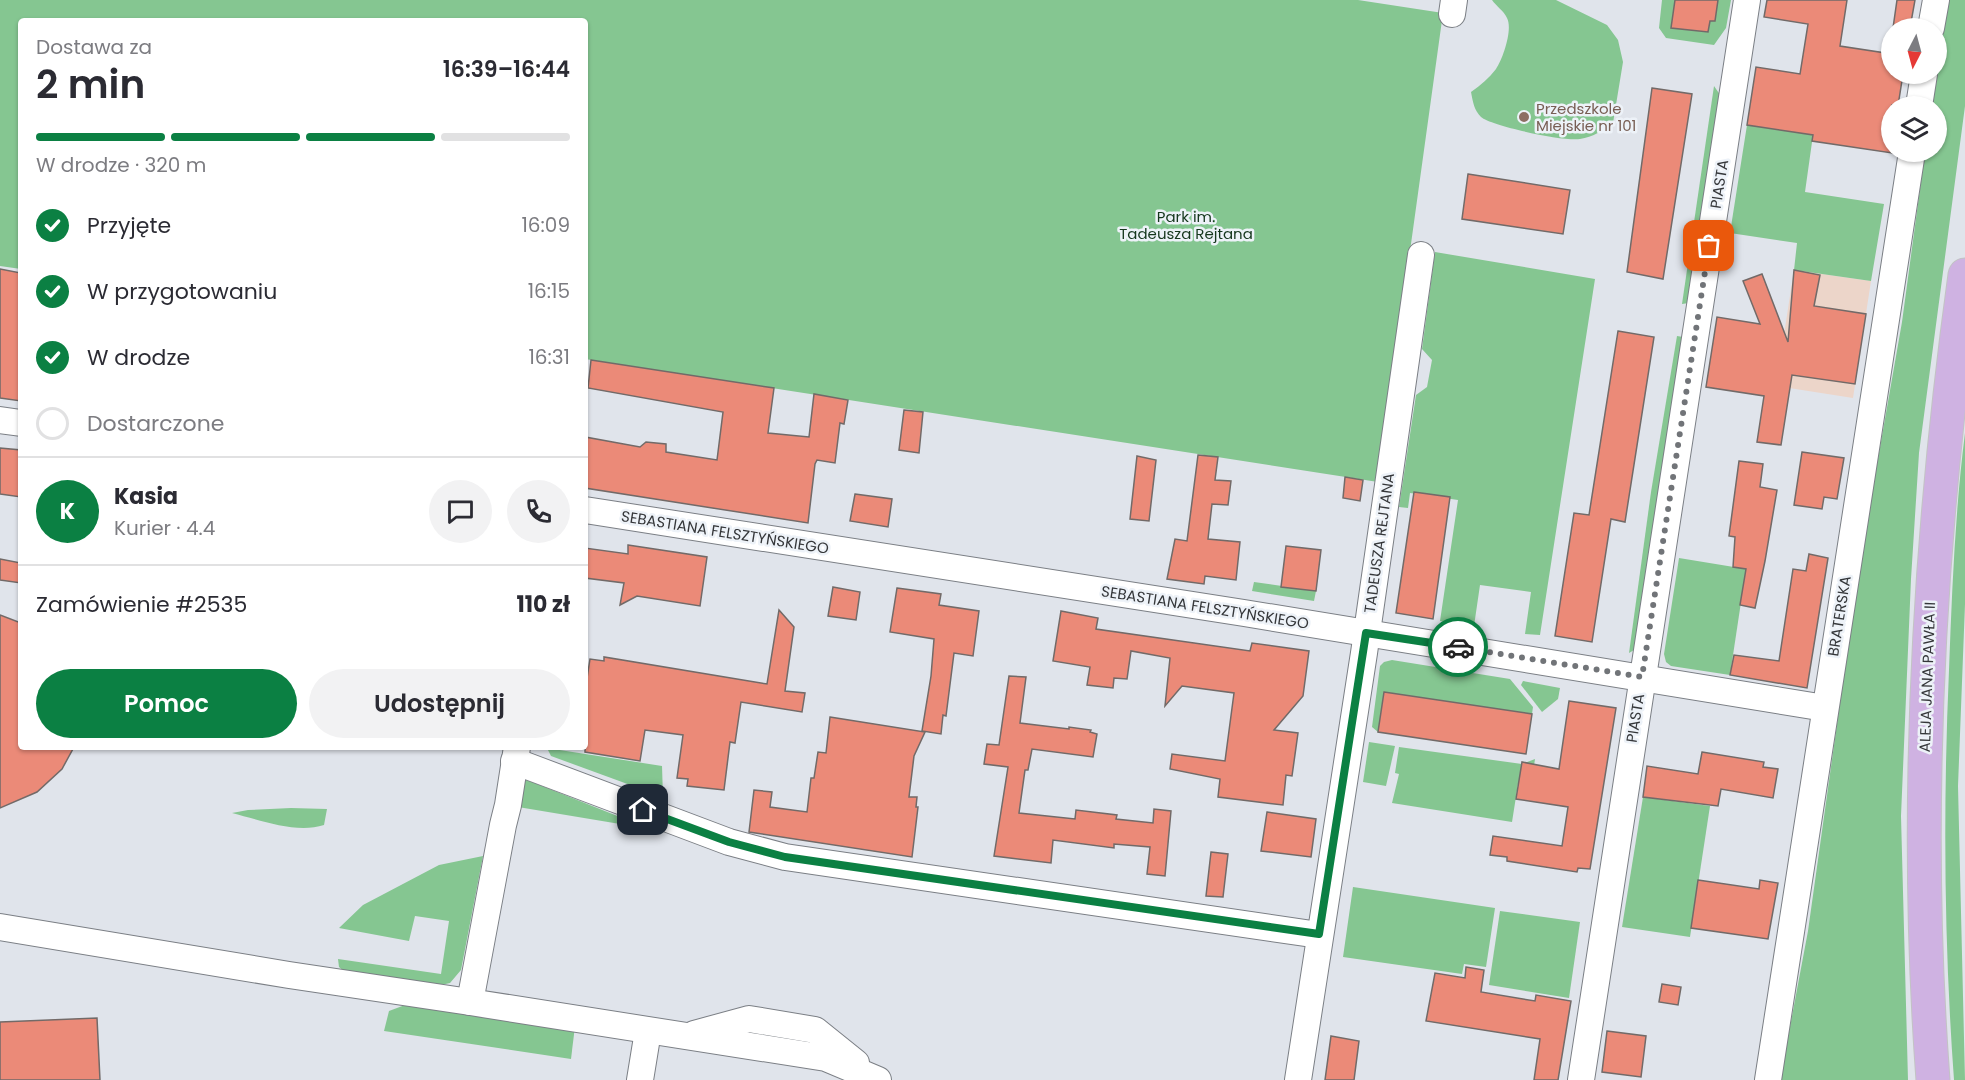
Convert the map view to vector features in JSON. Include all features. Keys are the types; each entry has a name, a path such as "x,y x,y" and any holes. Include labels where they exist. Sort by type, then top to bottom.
{"main road":[{"name":"ALEJA JANA PAWŁA II","path":"1933,1080 1923,851 1926,692 1930,602 1943,447 1965,275"}],"street":[{"name":"PIASTA","path":"1581,1080 1747,0"},
{"path":"1933,18 1936,0"},
{"name":"BRATERSKA","path":"1768,1080 1910,162"},
{"name":"TADEUSZA REJTANA","path":"1298,1080 1421,255"},
{"path":"0,420 18,423"},
{"name":"SEBASTIANA FELSZTYŃSKIEGO","path":"588,510 1825,708"},
{"path":"470,1002 516,754 729,842 785,857 1319,934"},
{"path":"0,927 289,975 826,1058 875,1078"},
{"path":"640,1080 648,1030"}],"shaded area":[{"path":"1794,270 1871,281 1853,398 1776,386"}],"green space":[{"name":"Park im. Tadeusza Rejtana","path":"0,0 1358,0 1443,13 1378,482 588,359 588,18 18,18 18,269 0,266"},
{"path":"1492,0 1556,0 1607,25 1618,40 1623,62 1613,123 1593,135 1572,139 1513,129 1481,117 1475,109 1471,92 1496,69 1502,58 1509,29 1506,15"},
{"path":"1662,0 1675,0 1671,28 1708,32 1710,21 1715,21 1718,0 1731,0 1726,28 1714,45 1666,38 1659,28"},
{"path":"1947,0 1965,0 1965,106 1919,453 1911,579 1901,816 1908,1080 1780,1080 1808,931 1859,567 1902,322 1924,162 1947,162 1947,96 1933,96 1935,84 1947,84 1947,18 1944,18"},
{"path":"1714,86 1723,99 1689,303 1682,304"},
{"path":"1747,125 1813,135 1805,192 1884,204 1871,281 1794,270 1797,243 1730,233"},
{"path":"1435,252 1595,279 1540,635 1525,634 1531,592 1480,585 1474,626 1440,621 1458,500 1410,493 1408,508 1399,507 1416,395 1427,387 1432,360 1422,349"},
{"path":"1677,336 1689,338 1634,650 1629,653 1651,492"},
{"path":"1965,433 1965,604 1958,786 1965,1080 1954,1080 1946,926 1946,773 1954,552"},
{"path":"1679,558 1746,569 1730,675 1671,666 1666,662 1664,654"},
{"path":"1254,582 1316,591 1314,601 1252,591"},
{"path":"1392,660 1510,679 1533,707 1532,714 1384,692 1378,732 1372,727 1380,666"},
{"path":"1523,681 1560,688 1558,699 1542,712 1521,685"},
{"path":"1369,742 1395,746 1386,786 1363,782"},
{"path":"1399,747 1522,764 1535,759 1531,786 1518,784 1512,822 1392,803 1399,774 1395,773"},
{"path":"548,750 560,750 662,766 663,797 551,756"},
{"path":"522,778 650,829 518,807"},
{"path":"1643,797 1710,806 1690,937 1622,927"},
{"path":"327,809 324,825 290,827 232,813 248,810"},
{"path":"483,856 461,970 450,983 441,985 345,972 339,967 338,959 441,974 449,921 415,916 409,941 339,928 363,905 439,865"},
{"path":"1353,887 1495,908 1486,967 1464,964 1462,974 1343,957"},
{"path":"1500,911 1580,922 1569,998 1489,985"},
{"path":"405,1005 575,1026 571,1059 384,1031 389,1011"}],"building":[{"path":"1675,0 1718,0 1715,21 1710,21 1708,32 1671,28"},
{"path":"1767,0 1847,0 1840,46 1881,52 1881,84 1901,84 1900,96 1881,96 1881,151 1812,141 1813,135 1747,125 1756,67 1800,74 1808,24 1764,17"},
{"path":"1897,0 1915,0 1912,18 1894,18"},
{"path":"1652,88 1692,94 1663,279 1627,272"},
{"path":"1468,174 1570,190 1563,234 1462,219"},
{"path":"0,269 18,272 18,401 0,398"},
{"path":"1794,270 1820,275 1814,306 1866,314 1855,384 1792,375 1781,445 1757,442 1764,396 1706,387 1717,317 1760,324 1743,281 1762,274 1788,342"},
{"path":"1618,331 1654,337 1625,522 1611,519 1592,642 1555,636 1574,513 1589,515"},
{"path":"591,360 774,388 768,433 809,437 814,394 848,400 844,424 840,423 835,463 817,460 815,464 808,523 588,488 588,438 640,447 646,442 666,444 666,452 717,460 723,412 588,388"},
{"path":"904,410 923,412 919,453 899,450"},
{"path":"0,448 18,450 18,497 0,494"},
{"path":"1802,452 1844,458 1837,499 1824,497 1822,509 1794,505"},
{"path":"1198,455 1218,457 1215,480 1231,481 1228,505 1212,504 1208,539 1240,542 1236,580 1205,576 1204,584 1167,579 1175,539 1187,541"},
{"path":"1137,456 1156,460 1149,521 1130,519"},
{"path":"1739,461 1763,464 1760,487 1777,490 1755,608 1740,605 1746,569 1733,567 1735,537 1729,536"},
{"path":"1345,477 1363,480 1360,501 1343,498"},
{"path":"1414,492 1450,497 1433,619 1396,613"},
{"path":"855,494 892,499 888,527 850,521"},
{"path":"628,545 707,557 700,606 637,596 620,605 624,583 588,578 588,548 628,554"},
{"path":"1286,546 1321,550 1316,591 1281,587"},
{"path":"1809,554 1828,558 1807,688 1730,675 1734,655 1779,661 1793,569 1806,571"},
{"path":"0,559 18,562 18,583 0,580"},
{"path":"833,587 860,592 856,620 828,616"},
{"path":"897,588 941,594 939,605 979,611 973,656 954,653 946,716 943,715 941,734 922,731 931,676 934,639 890,632"},
{"path":"779,610 794,627 785,691 805,693 802,712 741,702 735,743 730,742 724,790 687,786 688,779 677,778 683,735 645,730 640,761 585,752 588,750 590,659 604,661 604,657 767,684"},
{"path":"1061,611 1098,618 1096,629 1250,651 1252,643 1309,651 1303,696 1274,730 1298,733 1292,776 1286,775 1283,805 1218,797 1220,779 1170,769 1172,754 1225,761 1234,693 1182,686 1165,706 1170,658 1131,651 1127,679 1114,678 1113,688 1087,685 1090,667 1053,661"},
{"path":"0,615 18,622 18,750 72,750 62,769 37,792 0,808"},
{"path":"1009,676 1026,677 1020,723 1091,730 1090,732 1097,734 1093,757 1032,749 1028,770 1025,770 1019,813 1075,819 1076,810 1117,815 1116,819 1153,823 1154,809 1171,811 1165,876 1147,874 1150,847 1114,844 1114,848 1053,840 1051,863 994,856 1008,767 984,764 987,744 999,745"},
{"path":"1384,692 1532,714 1526,754 1378,732"},
{"path":"1569,701 1616,708 1590,869 1578,868 1577,872 1507,861 1507,857 1490,855 1493,836 1562,846 1568,807 1516,799 1522,762 1559,769"},
{"path":"830,717 925,732 914,756 909,797 917,797 916,807 918,807 912,857 749,832 754,790 772,792 770,807 807,812 811,778 814,778 818,752 826,753"},
{"path":"1702,752 1764,762 1763,767 1778,769 1773,798 1721,789 1718,806 1643,797 1647,766 1698,774"},
{"path":"1267,812 1316,819 1311,857 1261,851"},
{"path":"1211,852 1228,854 1223,897 1206,896"},
{"path":"1698,880 1759,889 1760,880 1778,883 1768,939 1691,928"},
{"path":"1466,967 1484,970 1481,992 1535,1001 1536,995 1571,1001 1558,1080 1534,1080 1540,1039 1426,1021 1435,973 1465,978"},
{"path":"1662,984 1681,987 1678,1005 1659,1002"},
{"path":"97,1018 100,1080 0,1080 0,1022"},
{"path":"1607,1031 1646,1036 1641,1077 1602,1072"},
{"path":"1331,1036 1359,1041 1354,1080 1325,1080"}],"way so far":[{"path":"1458,647 1642,677 1709,246"}],"place":[{"name":"Przedszkole Miejskie nr 101","path":"1524,117"}],"route":[{"path":"643,810 729,842 785,857 1319,934 1366,633 1458,647"}]}
